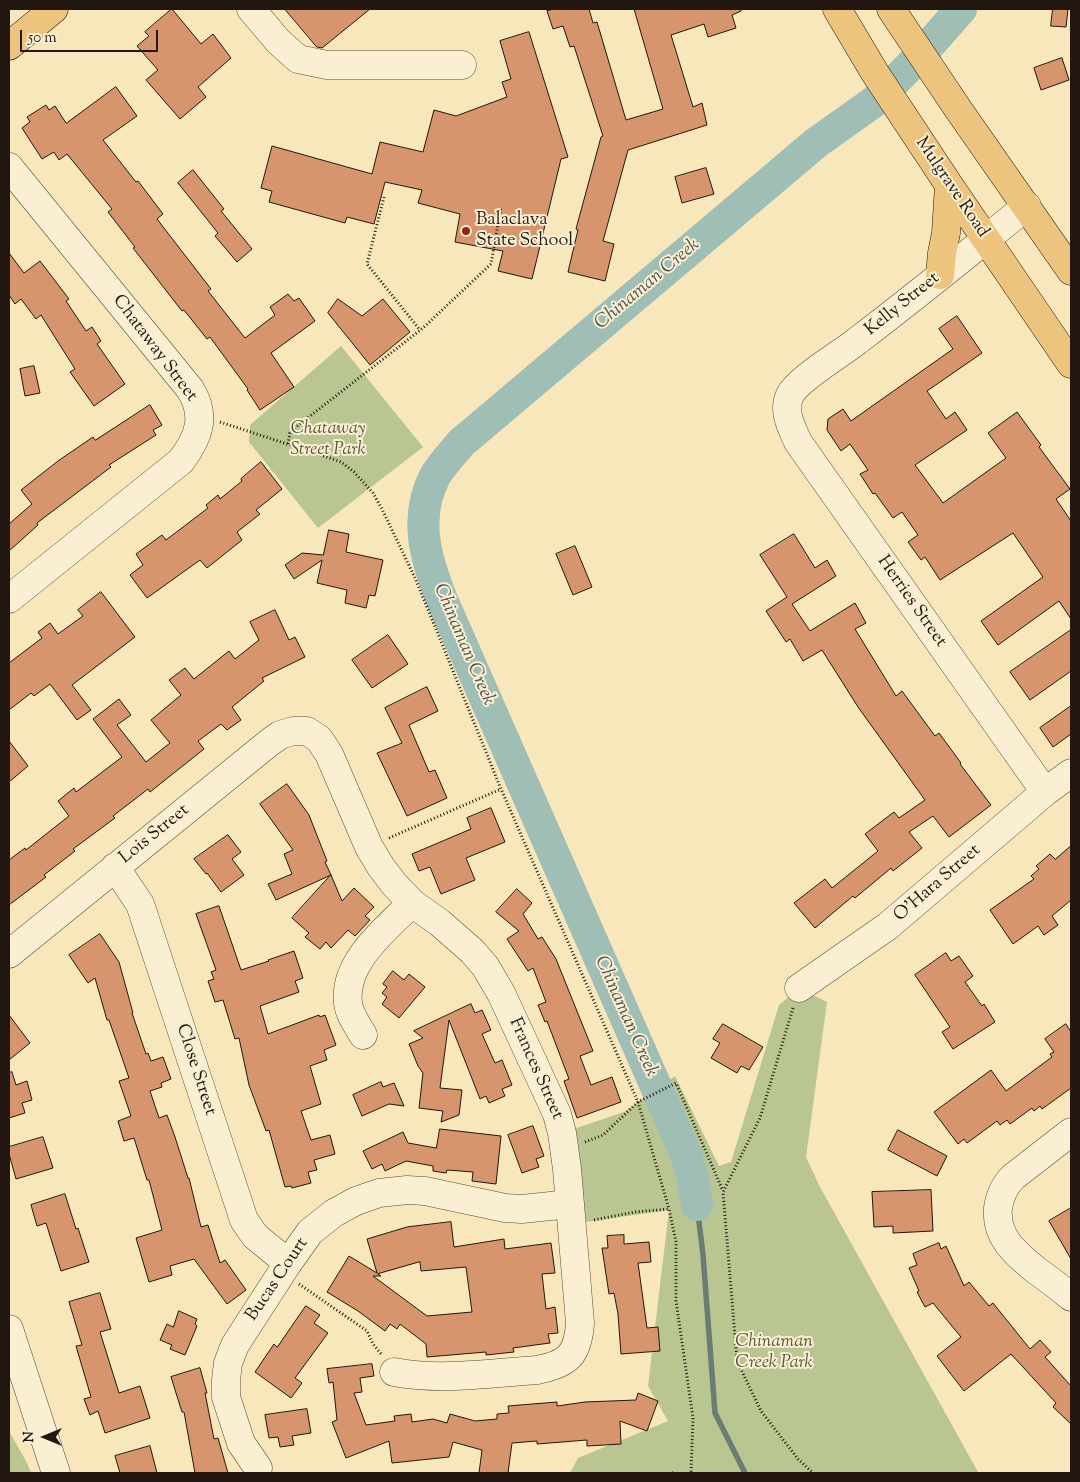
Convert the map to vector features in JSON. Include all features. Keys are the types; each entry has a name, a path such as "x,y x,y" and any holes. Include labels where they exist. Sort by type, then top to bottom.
{"main road":[{"name":"Mulgrave Road","path":"837,9 875,73 1071,364"},
{"path":"891,9 1071,271"},
{"path":"9,46 47,14"},
{"path":"940,275 946,234 949,185"}],"street":[{"path":"251,9 278,41 298,59 327,65 462,65"},
{"path":"9,51 47,14"},
{"name":"Chataway Street","path":"9,167 190,389 198,406 200,416 195,439 181,461 9,599"},
{"name":"Kelly Street","path":"786,407 790,395 798,384 856,342 1027,206"},
{"name":"Herries Street","path":"786,407 789,423 798,442 1044,792"},
{"name":"Lois Street","path":"9,954 270,742 280,735 293,731 307,731"},
{"name":"Frances Street","path":"307,731 319,739 329,754 369,847 381,867 412,903 440,923 472,951 485,966 501,993 557,1114 565,1150 580,1323 579,1338 573,1352 564,1361 551,1367 537,1370 441,1376 394,1372"},
{"name":"O'Hara Street","path":"799,988 888,926 1044,792 1071,773"},
{"name":"Close Street","path":"114,867 140,904 244,1220 255,1236 285,1268"},
{"path":"363,1034 348,1005 348,986 355,968 365,951 412,903"},
{"path":"1071,1132 1013,1177 1005,1186 999,1199 997,1215 1000,1229 1007,1243 1018,1255 1071,1297"},
{"name":"Bucas Court","path":"258,1468 241,1443 226,1398 228,1363 235,1345 310,1232 334,1213 356,1201 379,1193 407,1190 425,1191 505,1208 571,1214"},
{"path":"9,1329 56,1473"}],"path":[{"path":"384,197 367,264 420,330"},
{"path":"288,444 290,433 296,427 420,330 491,264 501,207"},
{"path":"200,416 341,462 358,476 372,493 382,509 416,580 501,789 638,1102 669,1209 676,1242 676,1301 693,1418 691,1473"},
{"path":"369,847 501,789"},
{"path":"723,1192 760,1118 799,988"},
{"path":"565,1150 603,1135 638,1102 676,1083 723,1192 737,1360 761,1411 798,1459 814,1473"},
{"path":"571,1214 669,1209"},
{"path":"285,1268 367,1331 373,1344 394,1372"}],"green space":[{"name":"Chataway Street Park","path":"341,346 423,447 318,528 249,442 250,425"},
{"name":"Chinaman Creek Park","path":"799,988 827,1002 806,1157 820,1187 978,1472 1008,1473 570,1473 578,1458 668,1421 648,1386 669,1210 572,1224 562,1133 624,1112 675,1076 719,1166 731,1162 779,1005"},
{"path":"9,1431 27,1463 31,1473 9,1473"}],"building":[{"path":"172,9 201,44 213,34 231,58 198,87 206,97 180,119 146,80 158,70 137,46 149,36 145,32"},
{"path":"285,9 370,9 322,48 317,47"},
{"path":"555,9 589,9 593,23 597,22 626,120 663,109 634,9 741,9 741,11 732,15 736,28 708,37 704,24 671,35 693,107 702,103 707,125 628,150 603,241 614,244 605,281 568,272 578,230 576,229 601,137 603,136 574,46 570,47 563,26 553,29 547,11"},
{"path":"1053,9 1068,9 1066,27 1051,26"},
{"path":"529,32 568,157 561,159 532,279 498,271 503,251 455,242 460,214 418,203 422,190 385,182 374,224 347,217 345,223 269,202 272,191 261,188 272,146 372,174 380,142 423,152 434,110 456,116 507,97 502,82 511,79 500,41"},
{"path":"1062,58 1069,80 1041,90 1034,68"},
{"path":"116,87 137,116 103,140 163,214 157,219 211,289 208,291 245,338 275,315 270,307 288,294 294,301 299,298 315,321 271,353 294,387 260,410 248,389 210,337 207,339 184,310 182,311 133,248 135,247 108,212 112,209 67,154 59,160 54,152 42,159 22,128 30,122 27,117 46,105 49,110 55,106 66,123"},
{"path":"706,168 714,194 682,203 675,177"},
{"path":"193,170 224,209 221,211 252,249 237,262 215,236 218,233 178,183"},
{"path":"9,253 24,273 40,261 69,299 66,301 86,331 92,327 101,341 97,344 125,384 94,406 70,372 75,369 41,315 36,319 21,299 15,304 9,295"},
{"path":"338,299 362,316 383,299 410,332 370,365 328,313"},
{"path":"957,316 982,353 927,391 946,419 955,412 967,430 915,465 943,503 1006,458 988,433 1017,412 1041,445 1039,447 1070,489 1056,499 1071,521 1071,619 1059,601 998,645 981,621 1043,577 1013,533 940,580 925,557 921,560 908,542 918,535 902,512 893,518 875,493 873,494 860,474 868,470 850,444 841,451 827,430 828,419 843,409 851,421 953,349 939,329"},
{"path":"34,366 40,393 25,396 20,369"},
{"path":"150,405 162,425 153,430 156,435 109,465 111,467 37,523 38,525 9,551 9,524 32,504 21,490 93,437 95,440"},
{"path":"261,462 282,489 256,510 260,514 237,532 242,540 207,568 200,560 147,598 130,575 143,565 136,554 162,535 166,540 208,508 206,505 218,495 220,499 242,481 241,479"},
{"path":"329,530 349,534 346,552 383,560 375,596 369,595 366,608 345,603 347,590 317,583 322,560 294,579 285,565 302,553 323,555"},
{"path":"794,534 815,568 827,560 836,576 792,604 810,631 855,603 866,623 855,629 896,696 902,691 935,736 939,733 991,805 949,837 933,816 909,832 922,848 893,871 891,868 855,898 853,896 815,928 794,903 825,879 832,888 878,851 865,834 894,812 899,818 925,800 858,707 822,650 803,661 790,639 786,642 766,611 787,597 760,555"},
{"path":"575,546 592,587 573,595 556,554"},
{"path":"101,592 135,637 72,685 91,710 77,720 50,684 34,696 31,693 9,710 9,663 42,638 38,632 50,623 58,634 83,616 78,610"},
{"path":"275,610 289,640 295,637 305,657 262,678 264,681 232,707 241,720 227,730 221,724 198,741 204,749 150,792 148,789 113,816 115,818 73,849 75,851 44,875 46,877 9,905 9,860 25,848 26,850 69,816 58,801 74,788 76,792 122,757 93,719 119,699 131,715 117,725 146,762 170,743 151,720 181,695 169,680 185,668 194,679 229,651 235,659 259,640 250,622"},
{"path":"1071,630 1071,671 1030,700 1010,672"},
{"path":"388,635 408,664 372,688 352,660"},
{"path":"427,687 438,711 409,725 429,772 435,770 447,798 407,816 377,753 402,743 385,708"},
{"path":"1071,706 1071,734 1053,747 1040,728"},
{"path":"9,741 28,766 9,782"},
{"path":"287,784 309,815 331,875 276,900 268,884 292,874 284,854 293,850 260,804"},
{"path":"491,808 505,842 466,858 475,880 441,894 430,867 419,871 412,854 471,829 467,818"},
{"path":"228,835 241,852 232,859 244,875 221,892 194,859"},
{"path":"1071,846 1071,900 1052,916 1058,925 1044,935 1038,926 1013,944 990,910 1034,879 1031,876 1039,869 1036,866 1050,854 1055,859"},
{"path":"331,875 342,901 354,888 374,907 365,916 370,920 355,936 348,930 331,948 326,942 320,949 305,937 309,933 292,918"},
{"path":"517,889 532,903 523,914 538,939 542,937 556,959 593,1051 580,1056 591,1085 612,1077 621,1102 577,1118 564,1081 569,1079 547,1021 545,1022 538,1005 546,1002 533,968 528,971 507,939 519,931 496,912"},
{"path":"219,906 241,970 294,951 303,978 295,981 299,992 260,1006 268,1034 319,1015 320,1017 325,1015 336,1045 324,1050 327,1060 310,1066 321,1104 301,1111 311,1140 330,1135 335,1154 314,1160 317,1170 308,1172 311,1183 292,1188 291,1186 285,1187 269,1130 266,1131 249,1085 239,1038 235,1039 223,1000 215,1002 208,981 214,979 211,972 216,970 196,914"},
{"path":"100,934 119,962 132,1013 146,1054 148,1053 151,1061 163,1057 171,1079 161,1083 162,1087 150,1091 159,1118 167,1115 189,1178 201,1227 208,1225 220,1263 225,1260 246,1290 227,1304 194,1259 170,1266 172,1275 149,1282 136,1238 162,1230 149,1180 147,1180 134,1138 124,1141 118,1121 131,1116 119,1081 129,1078 109,1020 107,1020 95,978 88,983 69,955"},
{"path":"946,953 951,961 959,956 973,976 965,982 982,1006 984,1004 995,1022 953,1049 942,1032 950,1027 915,975"},
{"path":"393,971 404,980 409,974 425,987 399,1018 382,1004 387,997 382,993 387,987 383,984"},
{"path":"471,1004 475,1013 482,1010 491,1030 482,1034 495,1063 502,1060 512,1085 502,1089 505,1096 489,1103 486,1096 480,1099 449,1020 440,1088 462,1090 459,1115 441,1122 443,1111 419,1108 423,1073 409,1044 423,1038 414,1031"},
{"path":"9,1015 30,1043 9,1060"},
{"path":"723,1024 763,1047 749,1070 741,1066 737,1073 711,1058 720,1043 713,1039"},
{"path":"1066,1024 1071,1032 1071,1088 1042,1109 1040,1106 1034,1111 1032,1108 1010,1124 1007,1120 1000,1125 997,1121 967,1143 964,1139 958,1144 934,1112 991,1070 1006,1091 1052,1057 1050,1054 1054,1052 1045,1039"},
{"path":"12,1072 16,1085 27,1081 32,1100 22,1103 25,1113 9,1118 9,1073"},
{"path":"381,1082 383,1087 394,1083 404,1106 389,1104 362,1116 353,1095"},
{"path":"533,1126 544,1156 536,1159 539,1167 522,1173 508,1135"},
{"path":"440,1129 501,1136 496,1184 472,1181 473,1172 447,1170 446,1173 433,1171 433,1166 406,1161 385,1171 382,1164 372,1169 363,1151 403,1132 408,1143 436,1148"},
{"path":"898,1130 947,1156 937,1176 888,1150"},
{"path":"43,1137 53,1168 16,1179 9,1147"},
{"path":"931,1190 933,1231 893,1233 893,1226 874,1227 872,1192"},
{"path":"65,1194 89,1262 61,1271 46,1223 37,1226 31,1205"},
{"path":"1071,1208 1071,1259 1049,1221"},
{"path":"451,1222 454,1247 504,1239 505,1249 551,1243 555,1273 542,1274 546,1309 555,1307 558,1333 548,1334 550,1343 513,1348 514,1352 486,1355 486,1352 427,1357 426,1344 400,1324 397,1329 390,1324 385,1331 358,1311 327,1292 349,1256 377,1273 367,1239 407,1227","holes":["420,1262 421,1271 466,1267 472,1312 427,1316 373,1276 381,1276 378,1274"]},
{"path":"624,1235 624,1244 649,1242 651,1262 638,1263 647,1328 658,1327 660,1351 621,1354 618,1314 614,1293 609,1294 602,1248 608,1248 607,1236"},
{"path":"939,1243 941,1249 946,1246 964,1286 969,1282 989,1306 993,1303 1030,1349 1040,1340 1051,1352 1045,1357 1071,1386 1071,1424 1053,1407 1056,1403 1011,1354 964,1391 937,1356 961,1337 933,1303 925,1307 917,1292 919,1291 909,1268 917,1265 913,1254"},
{"path":"100,1293 111,1329 100,1332 119,1393 140,1386 150,1418 105,1433 98,1411 90,1415 84,1399 91,1397 76,1346 82,1345 69,1302"},
{"path":"306,1306 320,1315 314,1323 328,1333 295,1378 302,1383 291,1398 255,1372 274,1344 277,1347"},
{"path":"179,1311 197,1319 195,1324 197,1326 185,1355 170,1349 172,1345 160,1340 167,1324 173,1327"},
{"path":"372,1364 374,1376 360,1378 362,1392 354,1393 366,1425 395,1421 394,1416 411,1414 412,1422 433,1419 447,1423 450,1414 475,1421 497,1419 497,1414 509,1413 508,1406 557,1402 557,1406 585,1402 636,1400 638,1393 658,1401 647,1431 620,1421 621,1444 587,1446 587,1440 537,1444 537,1441 512,1443 508,1473 479,1473 482,1450 453,1442 449,1457 392,1463 389,1441 346,1458 332,1422 337,1420 333,1382 329,1383 327,1369"},
{"path":"200,1368 207,1393 205,1393 214,1439 218,1438 228,1473 195,1473 184,1412 182,1412 171,1377"},
{"path":"307,1409 311,1433 292,1436 294,1445 280,1447 278,1437 269,1438 265,1415"},
{"path":"150,1446 157,1473 120,1473 115,1456"}],"waterway":[{"name":"Chinaman Creek","path":"697,1205 687,1157 442,600 431,570 424,539 423,523 428,492 435,476 461,443 816,143 875,101 918,58 961,9"},
{"name":"Chinaman Creek","path":"697,1205 703,1255 715,1413 745,1473"}],"place":[{"name":"Balaclava State School","path":"466,231"}]}
